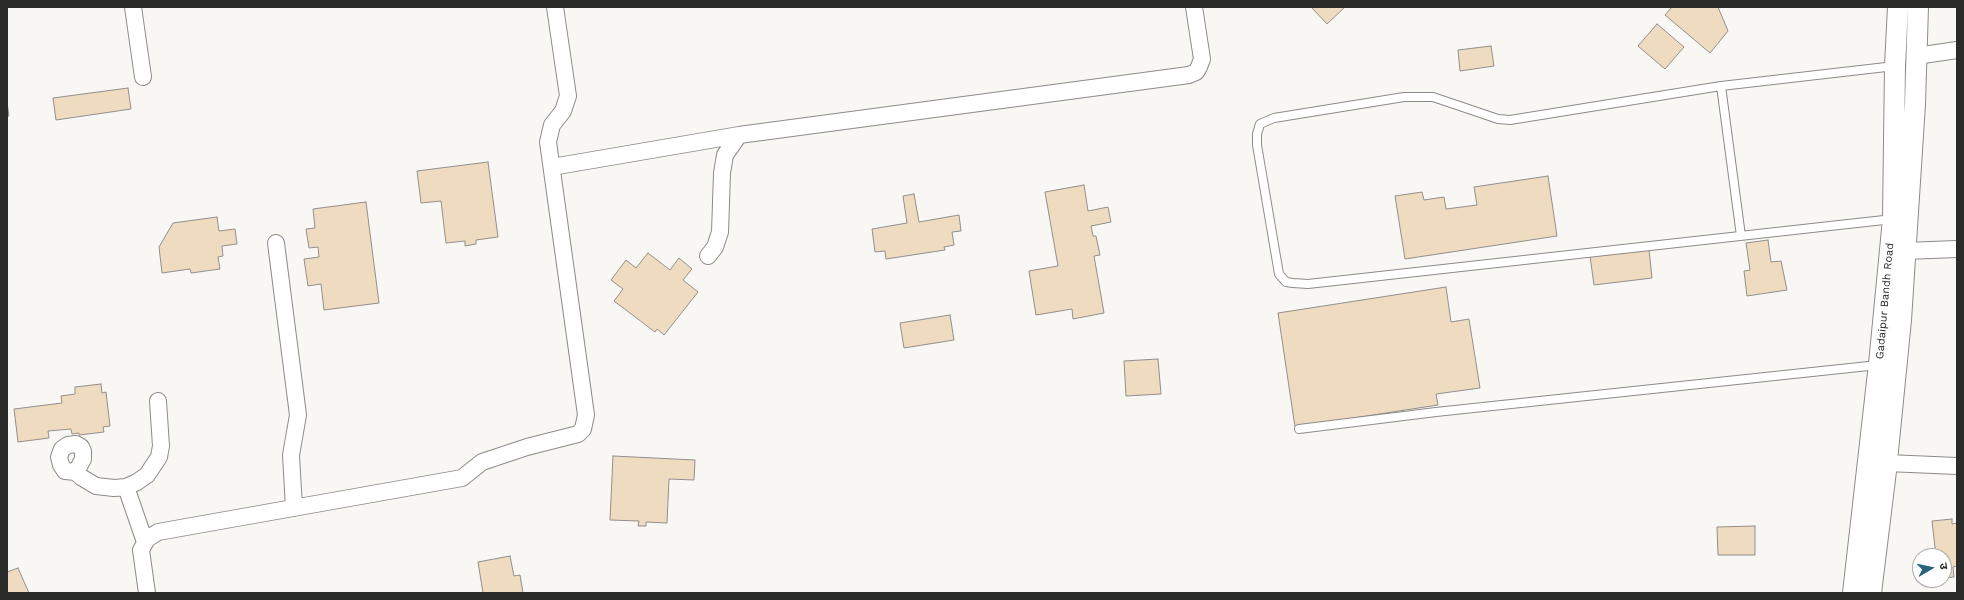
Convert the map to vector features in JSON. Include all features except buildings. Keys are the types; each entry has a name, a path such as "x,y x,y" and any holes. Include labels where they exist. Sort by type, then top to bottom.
{"street":[{"path":"134,7 143,77"},
{"path":"147,593 141,550 145,542 158,532 462,478 482,462 521,449 578,434 583,429 586,415 548,136 552,125 567,103 568,96 555,7"},
{"path":"552,167 739,135 1189,75 1196,72 1202,59 1194,7"},
{"name":"Gadaipur Bandh Road","path":"1853,593 1879,364 1893,219 1895,66 1898,7"},
{"path":"1871,593 1887,463 1905,251 1918,7"},
{"path":"1916,56 1957,50"},
{"path":"708,256 715,246 720,232 722,173 725,155 739,135"},
{"path":"276,243 297,407 297,426 291,456 294,508"},
{"path":"1905,251 1957,249"},
{"path":"76,472 81,477 96,486 114,488 126,487 147,475 159,457 161,446 158,401"},
{"path":"1887,463 1957,466"},
{"path":"126,487 145,542"}],"lane":[{"path":"1893,219 1308,284 1286,282 1279,274 1257,145 1257,134 1260,124 1274,118 1404,97 1433,97 1498,119 1510,120 1721,86 1895,66"},
{"path":"1721,86 1741,236"},
{"path":"1299,428 1879,364"}]}
